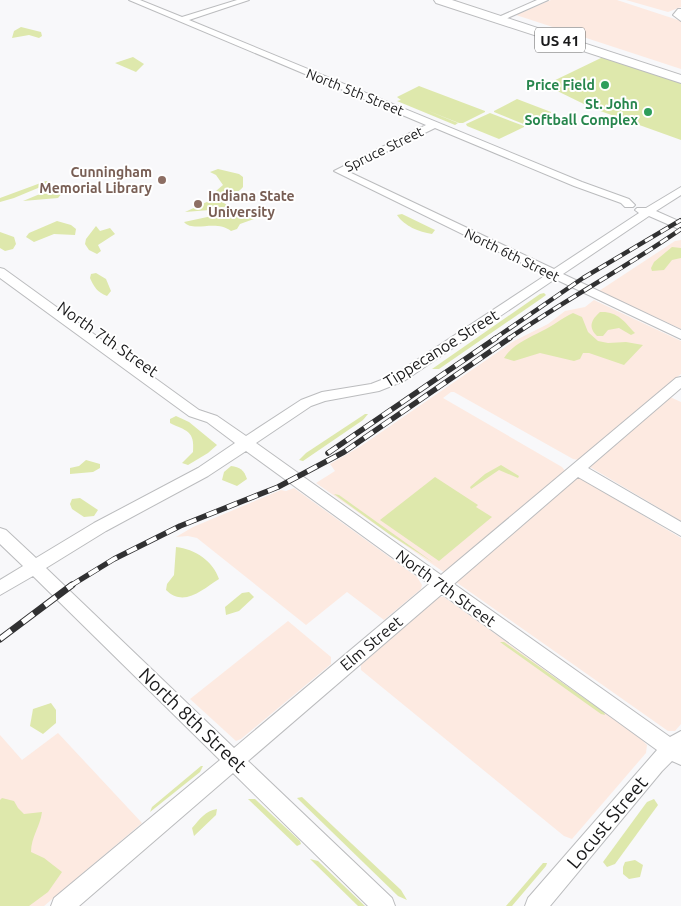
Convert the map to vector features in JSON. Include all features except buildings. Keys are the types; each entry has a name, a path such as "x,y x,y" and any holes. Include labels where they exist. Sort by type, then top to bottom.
{"highway":[{"name":"US 41","path":"440,0 503,17 681,72"},
{"name":"US 41","path":"461,0 503,17 681,79"}],"street":[{"name":"North 5th Street","path":"133,0 578,184 609,199 668,219 681,227"},
{"path":"194,16 236,0"},
{"path":"181,20 245,0"},
{"path":"503,17 544,0"},
{"name":"Spruce Street","path":"344,175 339,171 341,169 434,124"},
{"name":"North 6th Street","path":"344,175 681,335"},
{"name":"Tippecanoe Street","path":"0,588 100,527 203,472 298,407 314,399 374,388 399,378 681,190"},
{"name":"North 7th Street","path":"0,263 204,408 212,419"},
{"name":"North 7th Street","path":"0,272 194,413 212,419 441,584 678,749"},
{"name":"Elm Street","path":"62,906 681,381"},
{"path":"577,469 681,530"},
{"name":"North 8th Street","path":"0,534 384,906"},
{"name":"Locust Street","path":"536,906 654,765 678,749"}],"shaded area":[{"path":"551,0 617,0 681,21 681,69 516,15"},
{"path":"626,0 681,0 681,7 668,12"},
{"path":"681,240 681,329 599,291 675,241"},
{"path":"594,300 681,341 681,374 579,460 573,459 454,392 443,398 562,467 566,472 445,573 316,483 335,471 330,464 361,446 514,341 548,324 565,311 585,307"},
{"path":"670,397 681,402 681,521 590,467"},
{"path":"576,478 580,478 681,538 681,724 675,731 668,731 456,582"},
{"path":"294,488 417,577 422,585 421,589 384,620 347,592 306,625 197,538 188,536 176,537 193,527 281,490 286,491"},
{"path":"439,597 444,597 647,745 646,753 572,839 564,836 361,670 361,665"},
{"path":"288,621 331,657 331,664 241,739 236,741 190,699"},
{"path":"58,733 142,823 44,906 0,906 0,735 22,760"}],"green space":[{"path":"21,27 41,32 42,36 39,38 29,35 12,38 14,31"},
{"path":"133,57 144,64 136,72 115,63"},
{"path":"603,57 681,83 681,140 592,108 545,85"},
{"path":"419,86 485,112 463,123 459,123 426,110 458,123 455,125 397,101 401,100 397,97"},
{"path":"517,99 551,113 526,125 494,112"},
{"path":"490,113 524,127 499,139 467,126 466,124"},
{"path":"218,169 239,174 243,177 243,187 238,192 232,194 218,193 216,191 223,185 216,175 210,172"},
{"path":"46,181 51,181 14,198 0,202 0,198"},
{"path":"64,184 69,185 58,198 23,201"},
{"path":"211,200 219,200 227,205 222,209 185,212"},
{"path":"259,214 262,216 240,224 237,229 231,231 219,226 193,226 184,222 212,216"},
{"path":"402,214 435,230 432,234 412,228 397,215"},
{"path":"57,221 71,225 76,229 75,235 54,234 34,242 26,237 29,233"},
{"path":"96,226 100,231 110,228 115,234 98,245 101,251 97,254 89,250 85,244 86,239"},
{"path":"0,232 14,237 16,244 13,249 5,251 0,248"},
{"path":"672,247 681,248 681,258 672,260 664,270 652,271 651,268 654,262"},
{"path":"96,273 106,279 111,291 107,296 98,291 91,281 91,274"},
{"path":"544,293 546,295 542,298 439,369 432,369 540,294"},
{"path":"600,312 616,315 635,333 631,335 619,328 608,330 603,336 597,336 592,330 592,324 594,318"},
{"path":"573,313 582,317 588,332 598,341 643,345 624,365 589,353 583,353 580,359 574,361 540,353 514,361 504,358 521,342"},
{"path":"365,414 368,414 363,420 303,461 299,460 306,453"},
{"path":"176,416 189,422 217,445 188,465 182,463 193,452 192,439 188,432 170,423 170,419"},
{"path":"86,460 100,464 100,468 93,472 70,474 70,468 79,466"},
{"path":"501,465 519,476 518,478 499,470 471,489 470,487 485,474"},
{"path":"231,466 241,470 247,479 237,486 222,480 224,472"},
{"path":"435,477 478,505 476,507 492,517 439,561 380,520"},
{"path":"334,494 339,495 434,563 389,534"},
{"path":"80,498 98,510 94,516 84,517 72,509 70,504 72,499"},
{"path":"176,547 190,550 208,561 219,579 200,592 186,597 173,595 166,590 167,584 174,575"},
{"path":"249,592 254,597 239,611 226,615 225,607 242,593"},
{"path":"500,642 504,642 604,712 605,715 601,714"},
{"path":"51,703 56,710 56,723 43,734 30,726 33,709"},
{"path":"203,766 200,772 150,812 152,807"},
{"path":"302,797 401,890 407,900 398,896 297,798"},
{"path":"2,798 14,801 24,814 42,812 32,842 31,852 44,858 62,872 48,892 29,906 0,906 0,800"},
{"path":"248,799 255,799 301,844 297,846"},
{"path":"654,799 658,805 615,864 607,867 603,862 647,802"},
{"path":"217,809 216,815 194,836 192,828 206,814"},
{"path":"310,859 318,861 365,906 358,906"},
{"path":"635,860 643,865 640,877 629,879 623,874 623,867 625,862"},
{"path":"543,863 547,863 546,866 512,906 506,906"}],"railway":[{"path":"494,339 583,278 681,220"},
{"path":"508,339 681,229"},
{"path":"328,453 496,338"},
{"path":"70,586 114,559 180,526 278,487 344,452 510,338"},
{"path":"0,639 72,585"}],"place":[{"name":"Price Field","path":"605,85"},
{"name":"St. John Softball Complex","path":"648,112"},
{"name":"Cunningham Memorial Library","path":"162,180"},
{"name":"Indiana State University","path":"198,204"}]}
